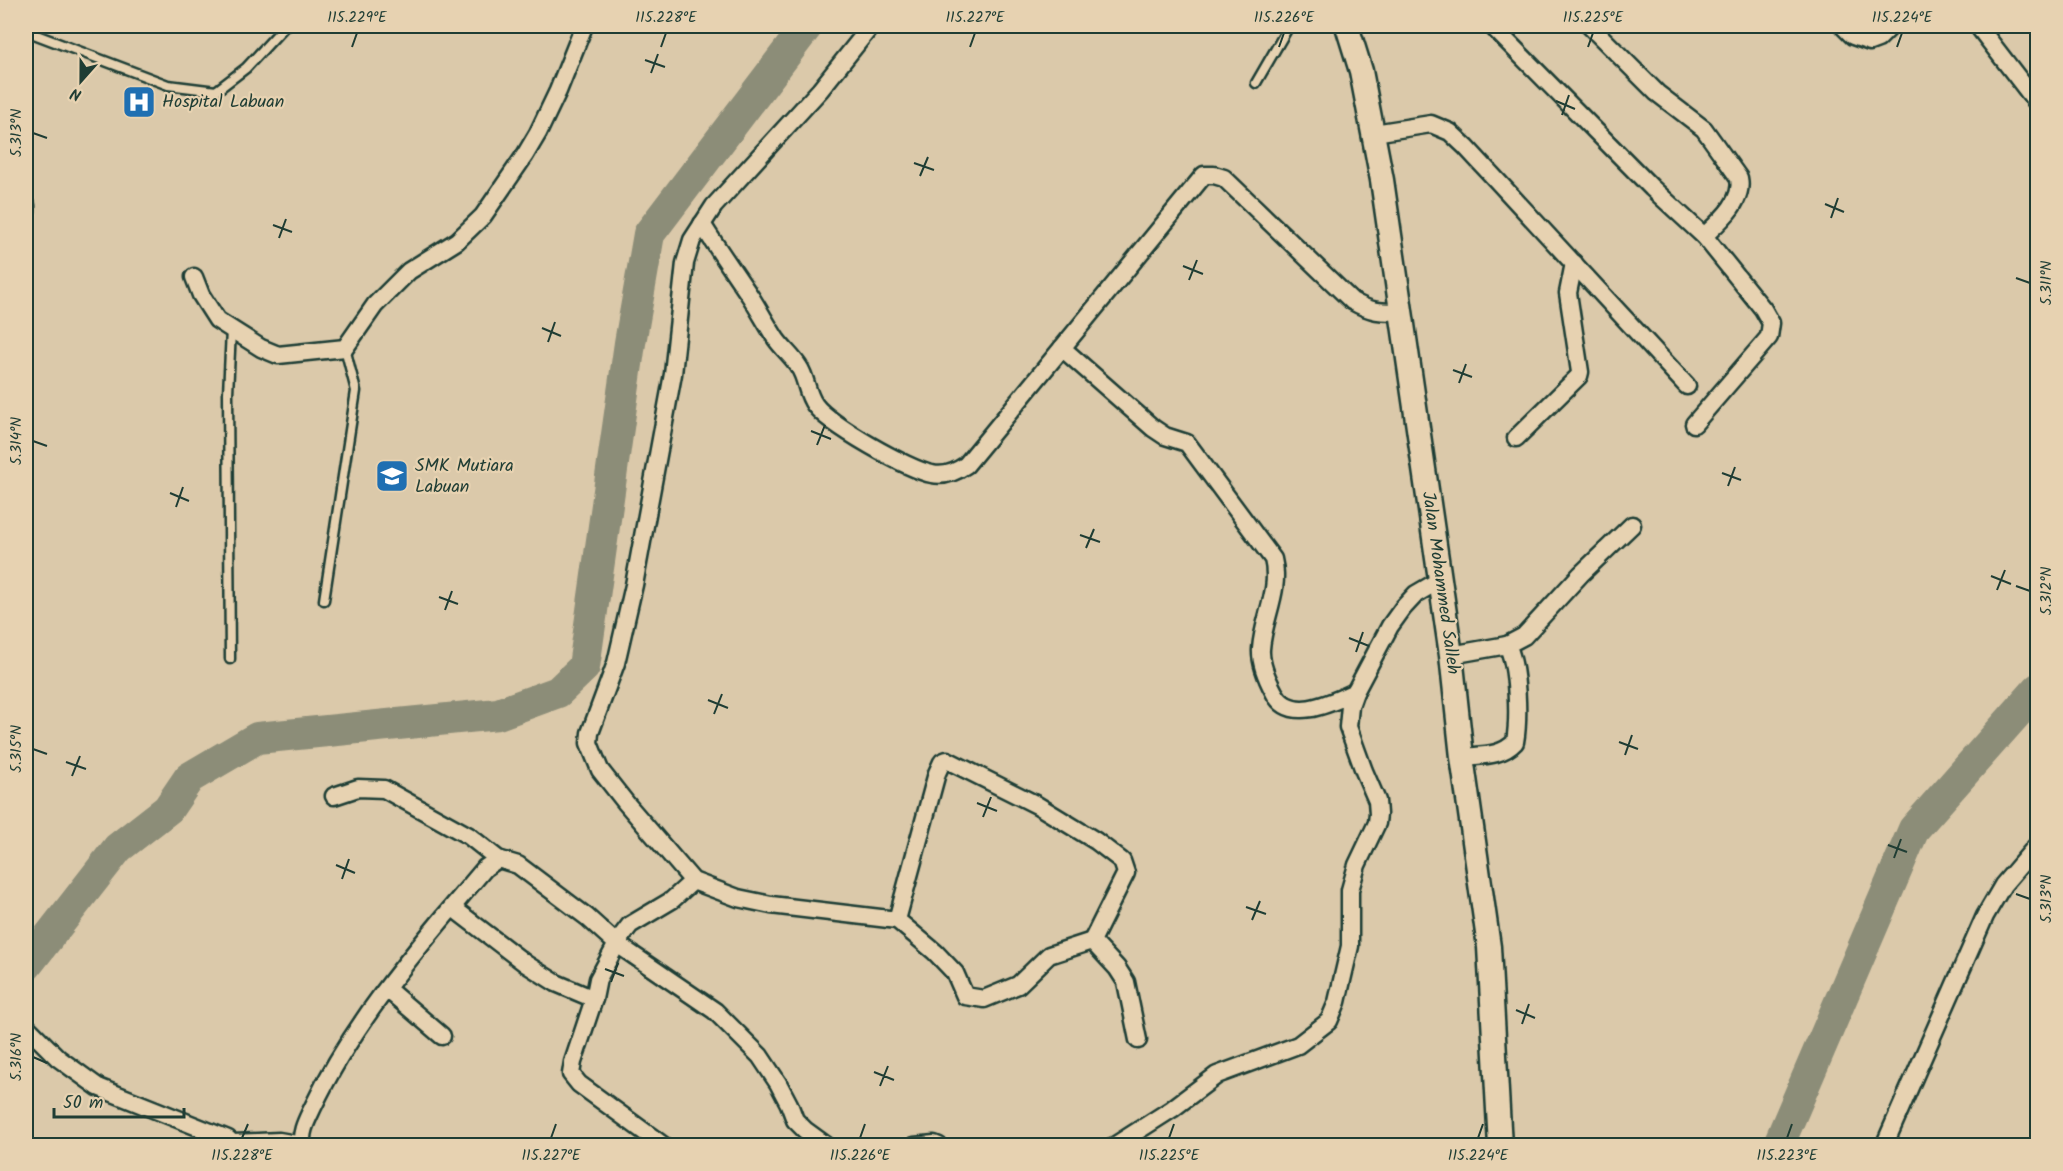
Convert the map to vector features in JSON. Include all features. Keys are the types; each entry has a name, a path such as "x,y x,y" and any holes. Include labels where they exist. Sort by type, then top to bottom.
{"main road":[{"name":"Jalan Mohammed Salleh","path":"1347,26 1361,71 1374,133 1451,656 1462,757 1489,947 1500,1146"}],"street":[{"path":"195,277 208,307 217,320 261,348 278,355 345,348 375,305 409,271 457,241 483,216 538,133 585,26"},
{"path":"871,26 820,90 714,206 692,240 685,262 673,374 634,585 616,663 590,733 589,743 600,770 693,881 738,898 760,903 897,920 935,952 955,974 965,996 975,999 984,999 1018,985 1049,956 1092,941 1126,873 1122,861 1096,840 1037,805 947,760 942,762 937,773 897,920"},
{"path":"1492,26 1652,188 1704,236 1771,323 1769,337 1694,424"},
{"path":"1590,26 1657,93 1704,129 1739,178 1741,185 1736,199 1704,236"},
{"path":"1843,26 1853,36 1870,42 1878,39 1891,26"},
{"path":"1978,26 2037,104"},
{"path":"1374,133 1431,124 1450,132 1687,386"},
{"path":"702,224 777,341 798,365 815,406 835,423 864,441 921,471 932,474 945,475 957,472 966,465 1204,175 1224,178 1352,301 1381,313 1402,311"},
{"path":"26,205 26,212"},
{"path":"1516,438 1579,376 1568,293 1574,264"},
{"path":"1062,348 1153,428 1165,436 1187,443 1273,559 1276,580 1261,650 1267,679 1279,701 1287,707 1302,710 1329,704 1355,692"},
{"path":"1451,656 1508,645 1524,636 1581,574 1632,525"},
{"path":"1114,1146 1172,1109 1217,1075 1298,1045 1329,1021 1339,992 1350,946 1350,890 1357,865 1377,823 1378,814 1377,801 1348,726 1350,706 1390,626 1416,594 1440,580"},
{"path":"1462,757 1498,753 1505,751 1515,742 1516,689 1514,666 1508,645"},
{"path":"334,796 358,788 384,789 469,836 498,859 518,865 587,917 617,944 715,1011 760,1056 778,1083 795,1119 805,1130 827,1146"},
{"path":"1884,1146 1985,916 2003,885 2037,844"},
{"path":"30,1030 58,1058 98,1087 228,1139 233,1144 279,1141 303,1145 301,1140 305,1125 330,1071 362,1022 420,945 485,868 498,859"},
{"path":"664,1146 579,1084 571,1074 598,979 617,944 630,925 672,900 693,881"},
{"path":"453,908 526,964 556,983 594,999"},
{"path":"1092,941 1117,968 1126,982 1138,1040"},
{"path":"387,989 442,1036"},
{"path":"914,1146 934,1144 939,1146"}],"lane":[{"path":"26,31 168,85 216,91 246,68 285,26"},
{"path":"1256,83 1289,26"},
{"path":"230,659 228,393 231,330"},
{"path":"324,600 356,391 345,348"}],"waterway":[{"path":"26,966 118,848 168,809 189,778 257,738 498,714 558,692 584,667 630,343 649,234 807,26"},
{"path":"1778,1146 1914,829 2038,689"}],"place":[{"name":"Hospital Labuan","path":"139,102"},
{"name":"SMK Mutiara Labuan","path":"392,476"}]}
